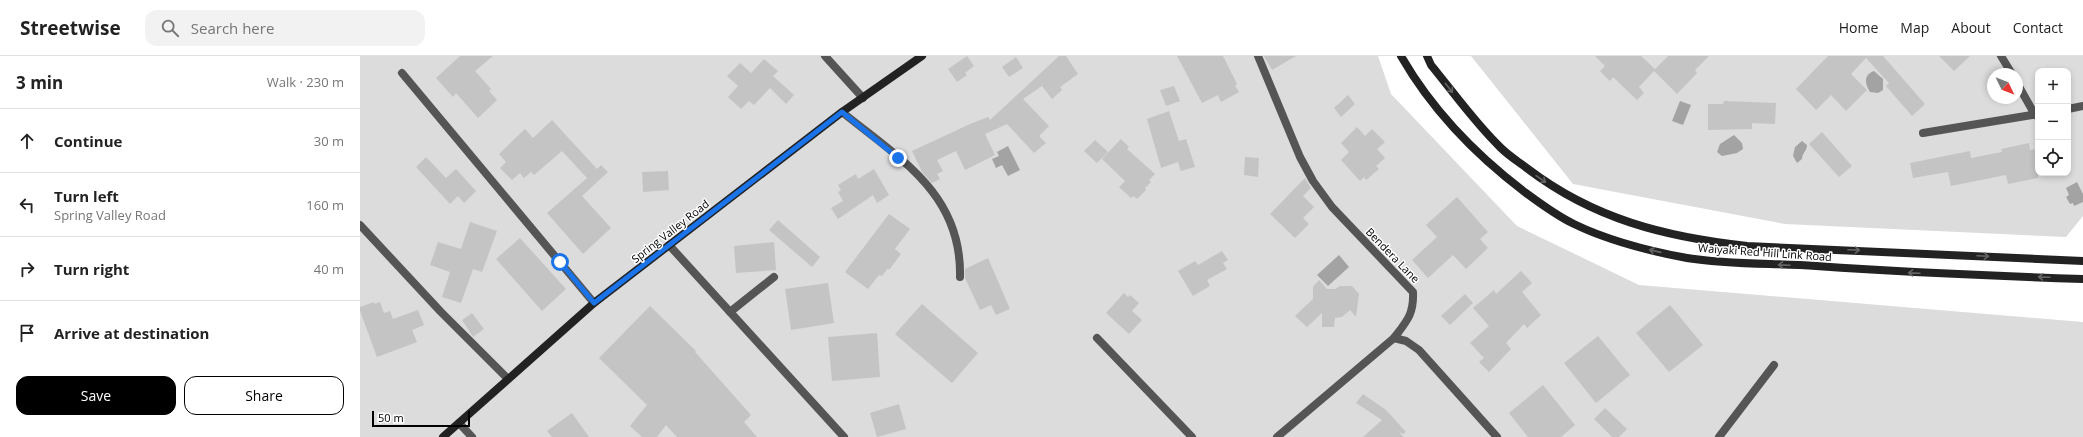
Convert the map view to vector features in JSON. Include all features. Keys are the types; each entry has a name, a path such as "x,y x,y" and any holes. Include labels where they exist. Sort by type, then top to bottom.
{"main road":[{"name":"Spring Valley Road","path":"444,437 594,303 842,112 922,56"},
{"name":"Waiyaki Red Hill Link Road","path":"1401,56 1416,81 1439,111 1464,139 1499,172 1540,203 1573,223 1614,240 1687,258 1724,262 1907,273 2083,279"},
{"name":"Waiyaki Red Hill Link Road","path":"1427,56 1431,65 1470,115 1502,149 1539,178 1582,204 1644,228 1696,240 1747,246 2083,261"}],"street":[{"path":"825,56 863,98"},
{"name":"Bendera Lane","path":"1258,56 1300,157 1313,181 1332,207 1413,292 1414,306 1408,320 1394,338 1277,437"},
{"path":"2001,56 2008,68"},
{"path":"402,73 594,303"},
{"path":"2023,93 2035,112"},
{"path":"2071,108 2083,106"},
{"path":"842,112 922,179 940,201 948,214 956,236 960,262 960,277"},
{"path":"1923,133 1968,127 2035,114"},
{"path":"360,225 441,312 508,379"},
{"path":"669,245 844,437"},
{"path":"730,312 774,277"},
{"path":"1097,338 1192,437"},
{"path":"1394,338 1406,341 1419,350 1497,437"},
{"path":"1719,437 1774,365"},
{"path":"459,423 472,437"}],"shaded area":[{"path":"360,56 1378,56 1391,94 1517,226 1639,285 2083,322 2083,437 360,437"},
{"path":"1471,56 2083,56 2083,216 2066,237 1785,224 1573,184"},
{"path":"1874,71 1883,79 1883,90 1878,93 1870,92 1866,83 1868,75"},
{"path":"1680,101 1691,105 1683,125 1672,121"},
{"path":"1734,135 1742,143 1743,149 1737,153 1722,156 1717,152 1720,144"},
{"path":"1802,141 1807,145 1807,147 1802,159 1797,163 1793,156 1795,147"},
{"path":"1008,146 1020,170 1008,176 1002,165 996,168 992,159 999,156 997,152"},
{"path":"2077,182 2083,194 2083,202 2074,206 2073,203 2070,204 2066,197 2069,195 2066,188"},
{"path":"1339,255 1349,267 1328,286 1317,275"}],"building":[{"path":"460,56 493,56 475,71 491,89 489,91 497,100 478,118 456,93 453,97 436,78"},
{"path":"967,56 974,66 965,73 967,75 957,82 948,69"},
{"path":"1059,56 1066,56 1078,74 1060,87 1062,90 1052,99 1042,86 1023,99 1049,126 1039,136 1046,143 1034,153 1007,124 985,134 995,155 965,170 956,151 937,160 943,171 937,174 940,179 932,183 922,172 912,151 970,124 988,117 990,120"},
{"path":"1177,56 1223,56 1237,84 1235,86 1239,92 1221,102 1218,95 1202,103"},
{"path":"1264,56 1296,56 1272,70"},
{"path":"1595,56 1641,56 1655,69 1668,56 1709,56 1695,70 1697,73 1677,94 1654,71 1639,87 1644,93 1637,100 1613,77 1610,81 1600,71 1605,66"},
{"path":"1828,56 1883,56 1925,104 1912,116 1886,86 1889,83 1866,58 1851,74 1867,90 1846,111 1831,95 1816,110 1796,89"},
{"path":"1939,56 1970,56 1954,71"},
{"path":"1016,57 1023,68 1009,77 1002,67"},
{"path":"764,59 778,71 773,76 794,95 786,104 770,88 754,105 749,101 741,109 728,97 738,86 727,76 740,63 751,73"},
{"path":"1174,86 1180,101 1166,106 1160,90"},
{"path":"1348,95 1355,104 1341,117 1334,108"},
{"path":"1724,101 1776,103 1775,124 1752,123 1752,129 1708,130 1708,104 1723,104"},
{"path":"1169,111 1179,141 1186,139 1195,167 1181,171 1178,162 1161,168 1147,119"},
{"path":"552,120 597,169 601,165 608,172 582,196 611,228 583,254 547,213 587,178 562,151 534,175 531,172 524,178 520,173 512,180 500,168 506,162 499,154 525,129 533,138"},
{"path":"1357,127 1365,136 1372,129 1385,142 1377,149 1385,158 1376,166 1379,169 1366,180 1364,177 1360,181 1341,160 1349,152 1341,143"},
{"path":"1822,132 1852,166 1839,177 1809,144"},
{"path":"1121,139 1129,147 1127,149 1155,174 1149,180 1151,182 1145,188 1146,190 1137,199 1134,196 1131,198 1119,187 1125,181 1102,159"},
{"path":"1095,140 1108,152 1097,163 1084,151"},
{"path":"2029,143 2030,150 2035,149 2035,176 2038,176 2038,178 2008,184 2006,175 1951,186 1948,172 1913,178 1910,163 1970,151 1971,158 2002,152 2001,149"},
{"path":"426,157 446,178 456,169 476,191 464,203 458,196 450,204 416,167"},
{"path":"1245,157 1259,158 1258,177 1244,175"},
{"path":"874,169 889,195 877,203 873,195 838,219 831,208 843,201 838,192 841,190 838,185 856,174 858,179"},
{"path":"668,171 669,190 643,192 642,172"},
{"path":"1305,178 1311,188 1303,196 1314,207 1303,218 1309,224 1295,238 1270,214"},
{"path":"1457,197 1488,232 1480,239 1488,248 1466,269 1453,255 1428,278 1412,260 1437,237 1426,225"},
{"path":"889,214 910,229 895,249 901,254 889,270 888,268 882,276 879,275 868,289 845,272"},
{"path":"778,220 820,257 812,267 769,230"},
{"path":"470,222 497,231 482,272 473,269 461,303 442,297 450,272 430,265 438,242 461,249"},
{"path":"520,238 566,289 542,311 496,259"},
{"path":"774,242 776,270 736,273 734,246"},
{"path":"1222,251 1228,260 1223,263 1227,269 1207,280 1210,286 1193,296 1178,271 1195,261 1198,265"},
{"path":"988,258 1010,309 996,315 991,305 980,310 965,278 965,269"},
{"path":"1521,271 1532,283 1522,292 1541,315 1527,328 1524,324 1506,343 1511,349 1489,372 1479,362 1484,358 1470,343 1489,326 1473,308 1494,290 1496,294"},
{"path":"1319,280 1327,289 1335,289 1340,286 1352,286 1359,294 1356,317 1350,310 1342,317 1335,318 1334,327 1322,327 1322,313 1307,327 1295,316 1313,299 1313,287"},
{"path":"828,283 834,323 791,330 785,289"},
{"path":"1124,293 1128,297 1130,295 1139,303 1132,311 1142,320 1129,334 1106,313"},
{"path":"1465,294 1473,303 1450,325 1441,316"},
{"path":"374,302 374,304 380,302 384,313 390,311 393,319 418,310 424,325 412,330 417,342 377,357 360,311 360,307"},
{"path":"922,304 978,353 952,383 895,334"},
{"path":"1670,305 1703,345 1669,372 1636,333"},
{"path":"650,306 696,351 695,352 751,415 744,422 757,437 677,437 666,425 657,437 642,437 630,426 647,405 599,358"},
{"path":"472,313 484,329 473,337 462,320"},
{"path":"877,333 880,377 832,381 828,337"},
{"path":"1598,336 1630,375 1596,403 1564,363"},
{"path":"1543,385 1575,425 1561,437 1528,437 1509,413"},
{"path":"1363,394 1386,410 1406,432 1403,434 1398,431 1404,437 1363,437 1382,420 1356,403"},
{"path":"899,404 906,429 877,437 870,413"},
{"path":"1605,408 1627,429 1619,437 1612,437 1594,419"},
{"path":"572,413 589,437 552,437 547,431"}],"route":[{"path":"560,262 594,303 842,112 898,158"}]}
